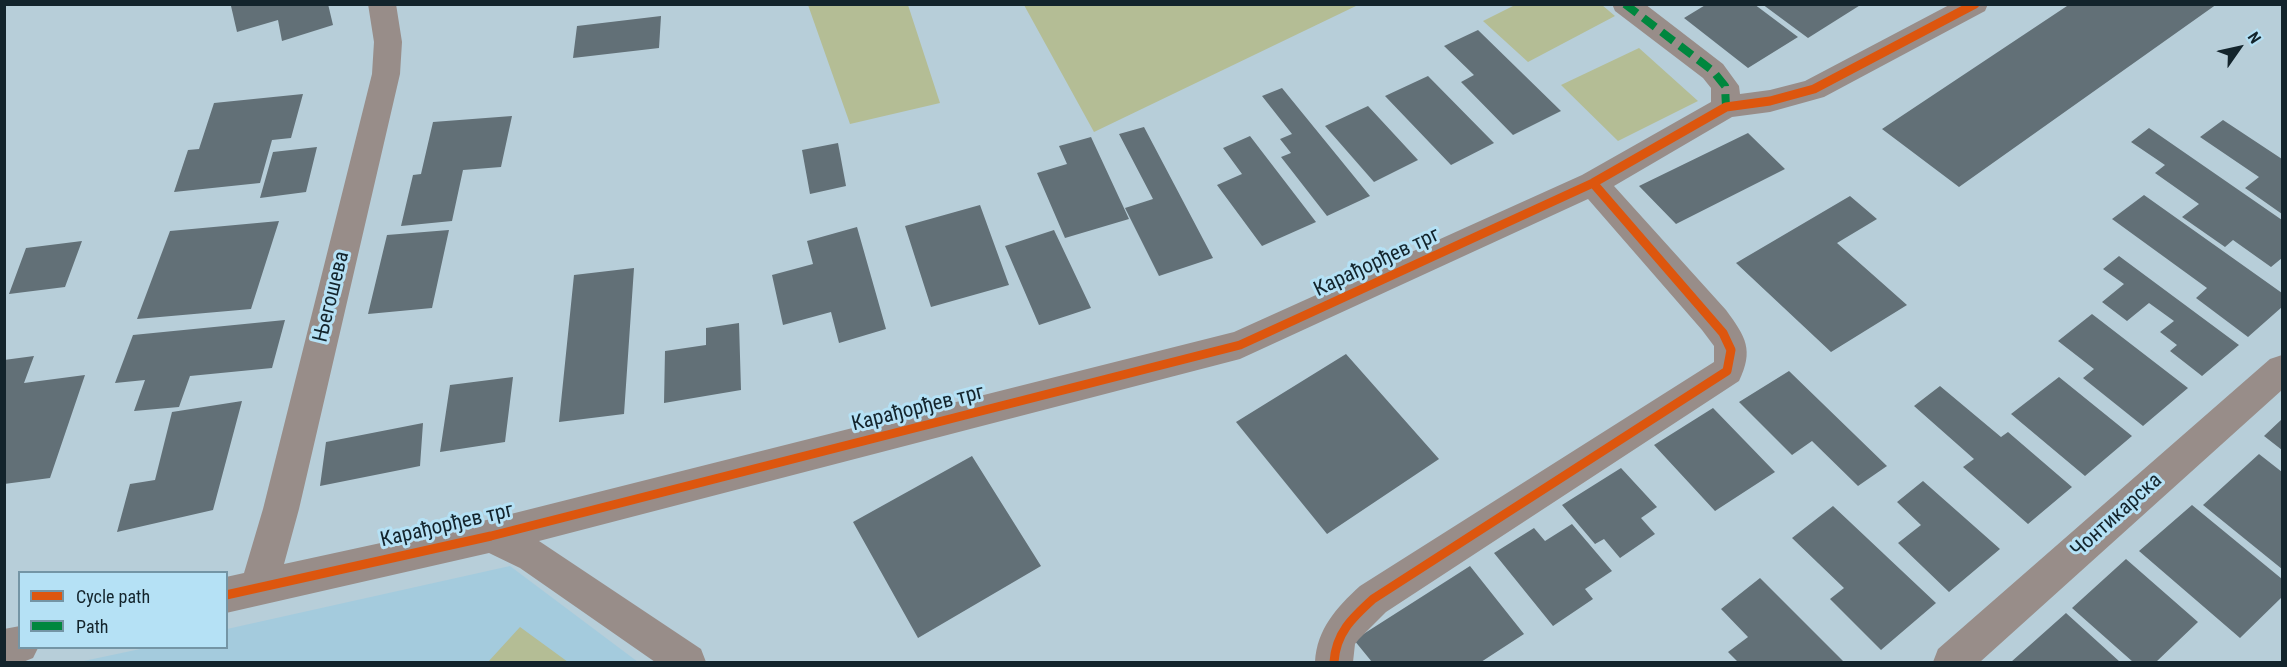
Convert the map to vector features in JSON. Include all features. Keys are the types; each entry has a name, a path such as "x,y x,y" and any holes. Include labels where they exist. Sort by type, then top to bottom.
{"street":[{"name":"Његошева","path":"243,591 281,509 386,74 388,42 382,4"},
{"path":"1625,4 1713,71 1725,86 1726,107 1770,101 1814,89 1975,4"},
{"name":"Карађорђев трг","path":"243,591 491,536 1239,345 1593,183 1726,107"},
{"path":"1334,663 1334,649 1345,623 1373,599 1727,371 1733,359 1730,342 1714,320 1593,183"},
{"name":"Чонтикарска","path":"1952,663 2283,369"},
{"name":"Карађорђев трг","path":"491,536 533,556 687,663"}],"shaded area":[{"path":"510,566 638,662 79,662 140,649 228,649 228,629"}],"green space":[{"path":"808,5 908,5 940,103 850,124"},
{"path":"1024,5 1358,5 1094,132"},
{"path":"1515,5 1602,5 1615,16 1528,62 1483,21"},
{"path":"1639,48 1698,101 1618,141 1561,85"},
{"path":"520,627 568,662 488,662"}],"building":[{"path":"238,4 328,4 333,25 282,41 278,20 237,32 231,6"},
{"path":"1707,4 1754,4 1798,37 1748,68 1684,18"},
{"path":"1762,4 1862,4 1808,38"},
{"path":"2070,4 2217,4 1959,187 1882,129"},
{"path":"661,16 659,48 573,58 577,26"},
{"path":"1478,30 1561,111 1513,135 1461,82 1474,75 1444,46"},
{"path":"1428,76 1494,143 1451,165 1385,96"},
{"path":"1282,88 1370,196 1327,216 1281,157 1291,153 1280,139 1292,134 1262,96"},
{"path":"303,94 291,138 272,140 260,183 174,192 188,150 199,149 214,103"},
{"path":"1368,106 1418,160 1374,182 1325,126"},
{"path":"512,116 501,167 463,170 452,221 401,226 413,175 421,174 433,122"},
{"path":"2223,120 2282,159 2282,214 2245,188 2259,177 2200,137"},
{"path":"1144,127 1213,258 1159,276 1125,208 1153,199 1119,134"},
{"path":"2149,128 2282,220 2282,258 2271,267 2233,240 2225,247 2182,217 2199,204 2155,173 2165,165 2131,142"},
{"path":"1748,133 1785,169 1676,224 1639,186"},
{"path":"1250,136 1316,222 1262,246 1217,185 1242,174 1223,148"},
{"path":"1091,137 1129,219 1065,238 1037,173 1067,164 1059,146"},
{"path":"838,143 846,186 810,194 802,150"},
{"path":"317,147 306,192 260,198 273,152"},
{"path":"2144,195 2282,293 2282,307 2248,337 2196,298 2207,288 2112,219"},
{"path":"1850,196 1877,219 1837,243 1907,305 1831,352 1736,263"},
{"path":"980,205 1009,285 931,307 905,226"},
{"path":"279,221 251,309 137,319 170,231"},
{"path":"857,227 886,329 839,343 831,312 783,325 772,275 813,264 807,241"},
{"path":"449,230 432,308 368,314 387,235"},
{"path":"1054,230 1091,308 1039,325 1005,246"},
{"path":"82,241 65,287 9,294 26,248"},
{"path":"2119,256 2239,345 2202,376 2170,351 2177,345 2160,332 2174,321 2149,303 2127,321 2102,302 2124,284 2103,269"},
{"path":"634,268 624,414 559,422 574,275"},
{"path":"2092,314 2188,388 2143,426 2083,378 2094,369 2058,341"},
{"path":"285,320 272,368 190,376 179,407 134,411 145,380 115,383 133,335"},
{"path":"739,323 741,390 664,403 665,351 706,345 706,328"},
{"path":"1346,354 1439,459 1327,534 1236,422"},
{"path":"34,356 24,383 85,375 50,478 4,484 4,360"},
{"path":"1789,371 1887,466 1858,486 1812,441 1792,455 1739,402"},
{"path":"513,377 505,442 440,452 450,385"},
{"path":"2059,377 2132,436 2085,476 2011,414"},
{"path":"1940,386 2001,437 2008,432 2072,487 2028,524 1963,467 1974,459 1914,406"},
{"path":"242,401 213,510 117,532 130,484 155,480 172,412"},
{"path":"1713,408 1775,472 1715,511 1654,445"},
{"path":"2282,419 2282,450 2264,436"},
{"path":"423,423 420,466 320,486 326,442"},
{"path":"2259,454 2282,472 2282,569 2203,505"},
{"path":"972,456 1041,566 918,638 853,522"},
{"path":"1621,468 1657,507 1641,518 1655,534 1620,558 1604,539 1595,544 1562,505"},
{"path":"1923,481 2000,549 1949,592 1898,543 1921,525 1897,502"},
{"path":"2192,505 2282,579 2282,597 2240,638 2139,551"},
{"path":"1833,506 1936,603 1881,650 1830,599 1844,588 1792,538"},
{"path":"1572,524 1612,571 1585,589 1593,599 1553,626 1494,553 1534,528 1545,541"},
{"path":"2126,559 2198,622 2156,662 2133,662 2072,608"},
{"path":"1470,566 1524,634 1481,662 1372,662 1354,640"},
{"path":"1760,578 1844,662 1738,662 1728,652 1748,637 1721,609"},
{"path":"2066,613 2120,662 2011,662"}],"marked path":[{"path":"1625,4 1713,71 1725,86 1726,107"}],"cycle path":[{"path":"228,595 491,536 1240,345 1593,183 1726,107 1770,101 1814,89 1975,4"},
{"path":"1334,662 1337,642 1345,626 1373,599 1727,371 1732,356 1730,344 1714,320 1593,183"}]}
